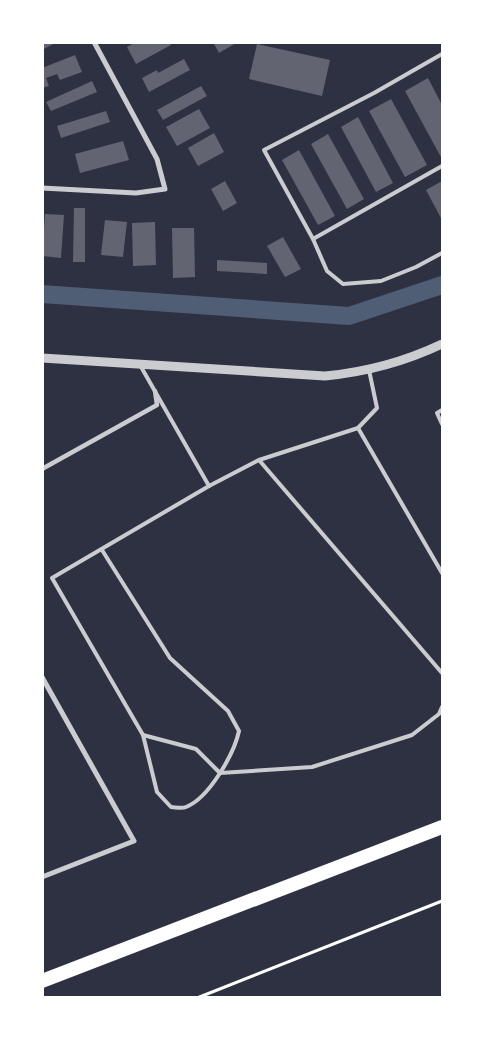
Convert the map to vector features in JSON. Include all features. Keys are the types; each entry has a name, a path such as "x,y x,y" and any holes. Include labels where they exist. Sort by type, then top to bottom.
{"highway":[{"path":"42,981 442,826"}],"street":[{"path":"42,188 136,193 165,189 157,160 94,42"},
{"path":"42,358 325,376 369,370 416,357 442,344"},
{"path":"42,469 157,405 155,391"},
{"path":"42,677 134,841 42,877"}],"lane":[{"path":"442,54 374,93 264,150 313,239 327,271 343,284 381,281 416,267 442,252"},
{"path":"313,239 442,166"},
{"path":"140,365 209,486"},
{"path":"102,550 170,658 228,711 239,731 236,743 220,773 201,797 185,808 171,807 157,792 143,736 52,578 209,486 259,460 358,428 377,408 369,370"},
{"path":"442,410 437,414 442,424"},
{"path":"358,428 442,573"},
{"path":"259,460 442,673"},
{"path":"143,736 196,749 220,773 312,767 412,735 439,714 442,707"}],"path":[{"path":"197,998 442,901"}],"building":[{"path":"42,42 57,42 42,50"},
{"path":"136,42 169,42 171,45 136,64 127,47"},
{"path":"213,42 238,42 219,53"},
{"path":"257,44 330,60 322,96 249,79"},
{"path":"75,55 82,72 60,80 57,74 46,78 49,86 42,88 42,68"},
{"path":"184,59 190,70 149,92 142,78 157,70 158,73"},
{"path":"428,78 442,105 442,159 405,91"},
{"path":"92,81 97,92 51,111 46,102"},
{"path":"201,86 207,96 163,120 157,110"},
{"path":"391,99 427,165 405,177 369,111"},
{"path":"199,109 210,128 177,146 166,127"},
{"path":"106,111 110,122 61,138 57,126"},
{"path":"358,117 393,183 376,192 341,127"},
{"path":"214,133 224,152 198,166 188,148"},
{"path":"328,134 364,199 347,209 311,144"},
{"path":"123,141 129,160 80,173 75,154"},
{"path":"299,150 335,216 318,225 282,160"},
{"path":"225,181 237,203 223,211 211,189"},
{"path":"442,181 442,220 426,190"},
{"path":"74,208 85,208 85,262 73,262"},
{"path":"45,214 64,215 61,258 42,256"},
{"path":"105,220 127,222 123,257 101,255"},
{"path":"155,222 156,265 133,266 132,223"},
{"path":"172,228 194,228 195,277 173,278"},
{"path":"283,237 301,269 285,277 267,246"},
{"path":"217,260 267,263 267,274 217,271"}],"waterway":[{"path":"42,294 349,316 442,285"}]}
